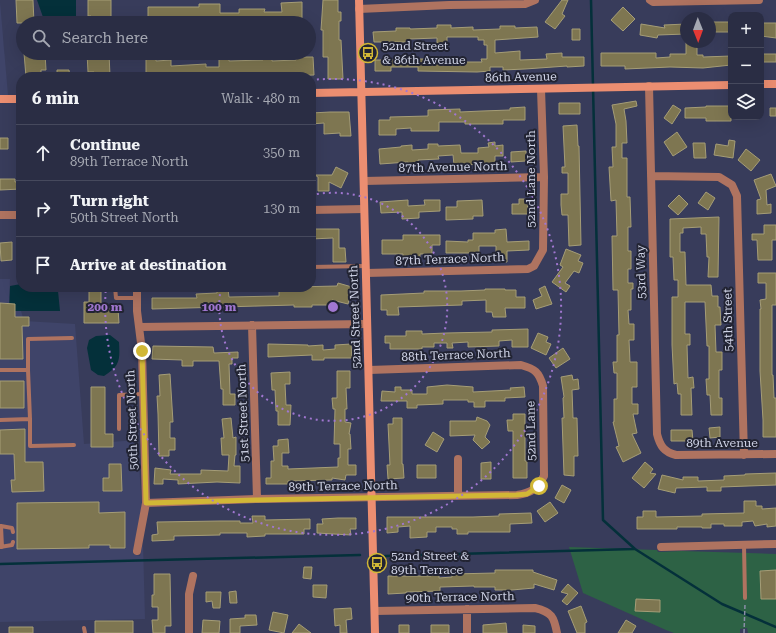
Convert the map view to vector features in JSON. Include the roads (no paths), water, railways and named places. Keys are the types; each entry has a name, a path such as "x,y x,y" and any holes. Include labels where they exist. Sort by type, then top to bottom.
{"street":[{"name":"52nd Street North","path":"358,0 375,633"},
{"path":"359,9 449,3 525,4 535,0"},
{"path":"650,0 653,2 759,0"},
{"path":"764,84 776,84"},
{"name":"86th Avenue","path":"316,93 728,85"},
{"name":"53rd Way","path":"649,86 657,434 660,445 668,453"},
{"name":"52nd Lane North","path":"534,266 543,250 544,177 541,89"},
{"path":"0,99 16,99"},
{"name":"54th Street","path":"651,176 719,176 732,185 737,196 744,455"},
{"name":"87th Avenue North","path":"364,181 544,177"},
{"path":"316,210 364,209"},
{"path":"0,215 16,215"},
{"name":"87th Terrace North","path":"366,270 528,269 534,266"},
{"name":"50th Street North","path":"137,292 142,351 146,503 137,551"},
{"path":"139,328 367,324"},
{"name":"51st Street North","path":"252,325 257,500"},
{"name":"88th Terrace North","path":"369,370 521,365 532,368 540,376"},
{"name":"52nd Lane","path":"539,486 544,476 543,386 540,376"},
{"name":"89th Avenue","path":"668,453 676,455 776,454"},
{"path":"458,459 458,496"},
{"name":"89th Terrace North","path":"146,503 527,494 539,486"},
{"path":"661,547 776,544"},
{"path":"189,633 189,594 193,576"},
{"name":"90th Terrace North","path":"375,611 535,608 545,610 554,619 557,633"},
{"path":"466,609 467,633"}],"lane":[{"path":"316,267 366,270"},
{"path":"115,292 116,298 137,298"},
{"path":"72,338 28,338 28,370 30,446 74,445"},
{"path":"0,370 28,370"},
{"path":"119,429 119,395 143,394"},
{"path":"0,420 30,419"},
{"path":"12,532 12,528 1,526 1,547 12,546 13,542"},
{"path":"744,545 745,598"},
{"path":"84,628 84,633"}],"waterway":[{"path":"591,0 603,520 635,549 722,604 776,627"},
{"path":"385,556 634,549"},
{"path":"0,564 360,555"}],"place":[{"name":"52nd Street & 86th Avenue","path":"368,53"},
{"name":"52nd Street & 89th Terrace","path":"377,563"}]}
